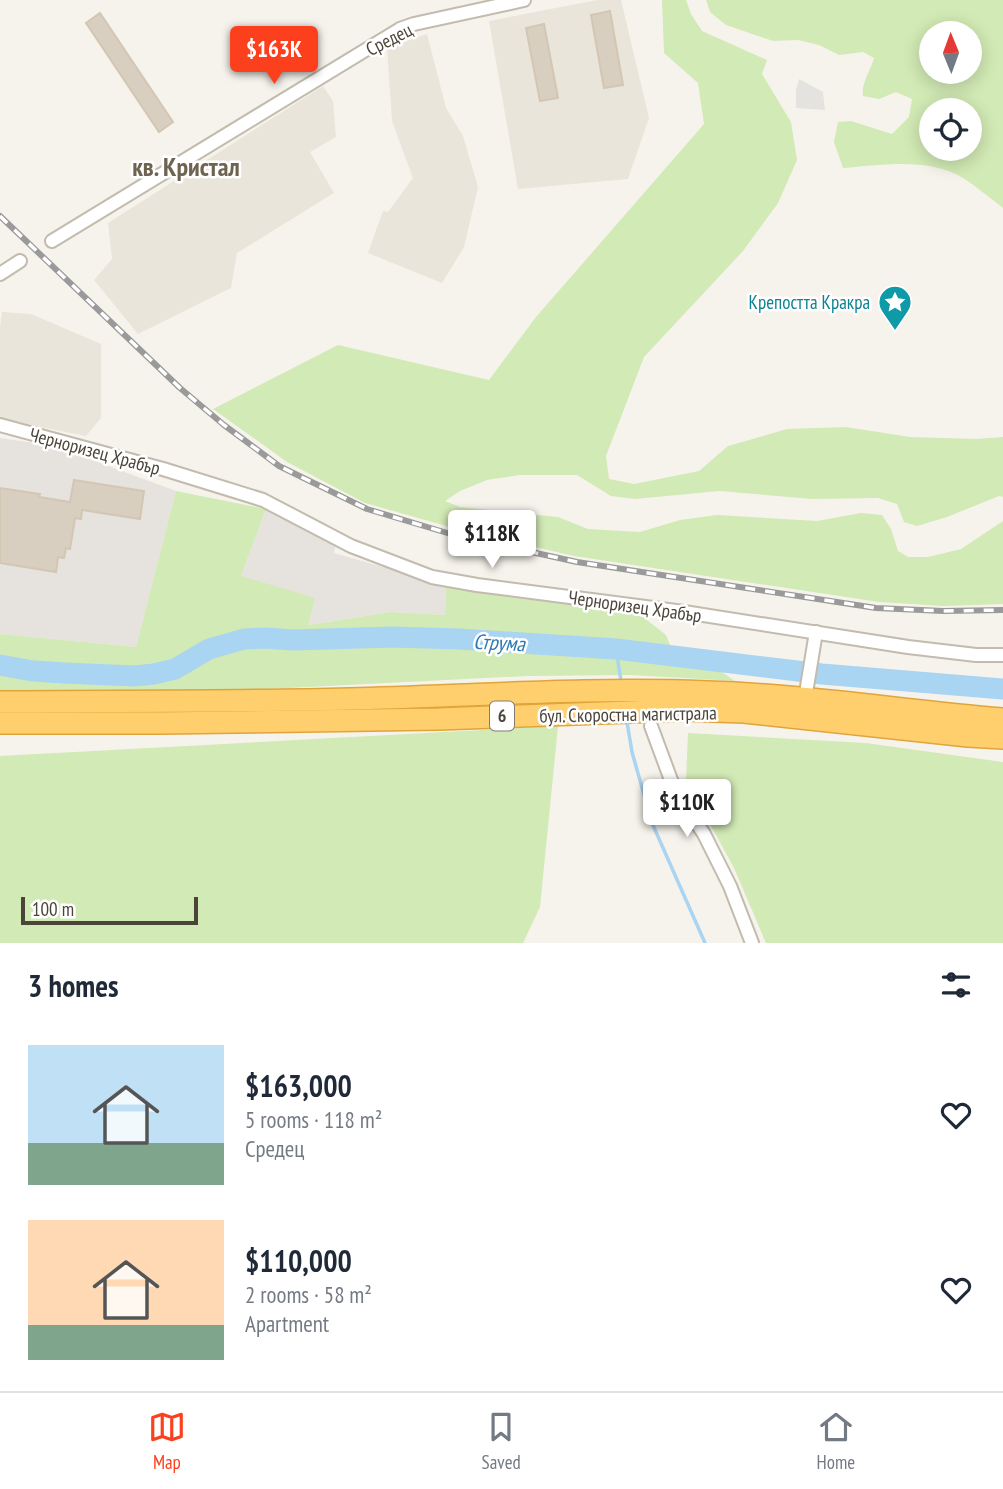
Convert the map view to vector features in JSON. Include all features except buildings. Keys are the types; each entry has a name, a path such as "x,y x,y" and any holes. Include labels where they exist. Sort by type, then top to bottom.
{"highway":[{"name":"бул. Скоростна магистрала","path":"0,702 346,699 638,690 805,694 1003,719"},
{"name":"бул. Скоростна магистрала","path":"0,723 439,719 683,710 744,712 1003,738"},
{"path":"543,715 635,716 644,719 651,726 661,715 683,710"}],"street":[{"name":"Средец","path":"52,240 400,29 524,0"},
{"path":"0,274 20,261"},
{"name":"Черноризец Храбър","path":"0,425 163,469 263,500 351,546 432,577 671,610 815,638 962,654 1003,655"},
{"path":"805,694 815,638"},
{"path":"651,726 671,780 704,834 730,886 752,943"}],"shaded area":[{"path":"597,0 621,0 649,118 628,179 518,189 489,21"},
{"path":"427,34 446,108 463,136 478,187 464,247 442,283 368,253 383,211 388,212 413,178 392,121 387,48"},
{"path":"799,79 823,92 825,110 796,108"},
{"path":"323,86 333,101 336,137 310,152 334,193 237,253 231,288 138,334 94,280 112,259 108,223"},
{"path":"2,312 31,314 101,344 101,418 86,436 0,419"},
{"path":"0,438 54,446 176,491 136,647 0,634"},
{"path":"266,509 336,545 334,553 446,585 445,615 391,612 307,625 241,576"}],"green space":[{"path":"662,0 686,0 702,31 767,60 762,74 791,122 797,160 778,203 743,251 644,357 606,456 609,479 634,484 699,471 728,446 787,429 846,427 910,437 1003,437 1003,497 999,496 917,526 904,522 897,504 878,498 812,499 719,491 635,499 611,496 577,475 519,475 487,480 460,491 445,501 460,507 558,517 588,529 640,532 680,520 717,515 817,521 861,513 882,515 891,529 898,551 908,557 928,557 961,549 1003,521 1003,604 943,606 879,602 574,556 457,529 365,503 287,462 213,409 338,345 489,380 536,317 704,124 698,83 664,53"},
{"path":"706,0 1003,0 1003,208 963,178 935,167 889,164 843,168 834,142 838,122 851,121 892,134 909,117 912,99 896,92 879,99 863,96 865,81 874,58 863,52 839,55 819,45 798,40 773,41 726,25 710,12"},
{"path":"176,491 266,509 241,576 315,598 308,625 391,612 445,615 446,585 638,613 666,635 678,664 719,670 735,681 631,675 527,676 227,691 0,694 0,634 136,647"},
{"path":"558,726 540,907 523,943 0,943 0,756"},
{"path":"688,733 866,743 1003,762 1003,943 766,943 734,868 686,780"}],"waterway":[{"name":"Струма","path":"0,665 33,671 134,676 175,669 209,649 244,639 393,637 616,649 822,674 1003,689"},
{"path":"616,649 621,681"},
{"path":"627,722 632,752 652,823 705,943"}],"railway":[{"path":"0,216 180,388 224,425 279,466 367,509 454,535 577,562 876,608 1003,610"}],"place":[{"name":"Крепостта Кракра","path":"895,332"}],"district":[{"name":"кв. Кристал","path":"186,167"}]}
